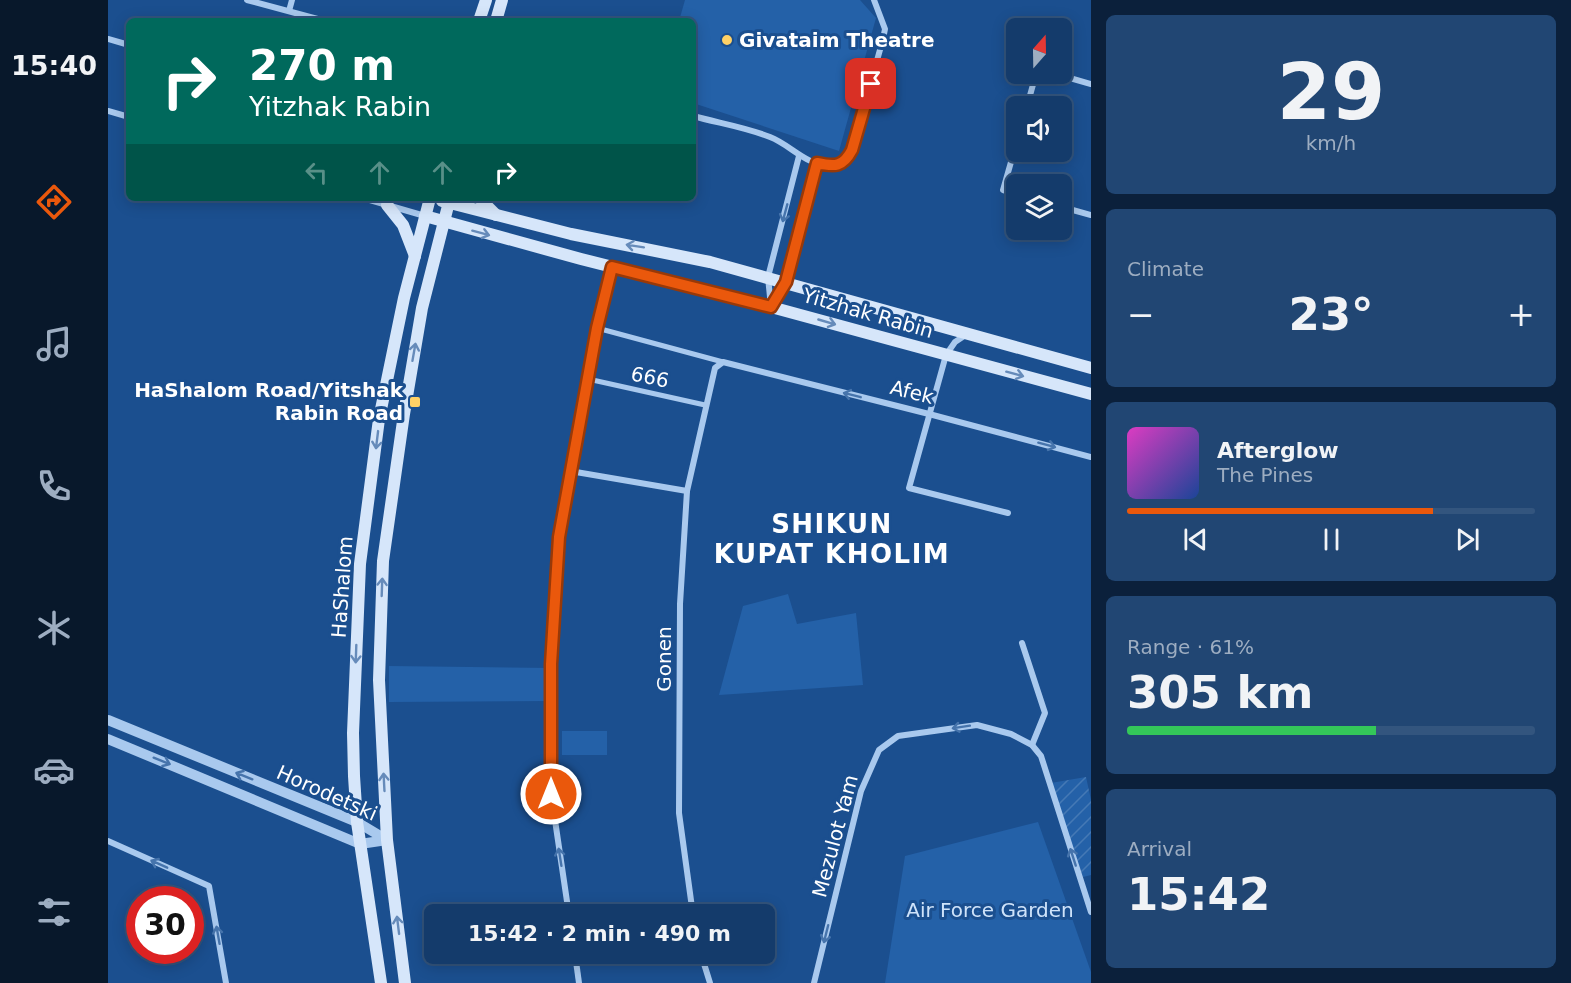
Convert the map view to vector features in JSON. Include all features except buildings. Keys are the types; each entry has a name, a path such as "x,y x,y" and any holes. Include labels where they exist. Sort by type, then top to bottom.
{"main road":[{"path":"480,18 486,0"},
{"path":"497,18 502,0"},
{"name":"HaShalom","path":"381,983 357,822 353,733 360,564 379,419 429,201"},
{"name":"Yitzhak Rabin","path":"449,201 497,216 571,234 683,255 768,277 1091,368"},
{"name":"HaShalom","path":"405,983 387,840 379,680 383,561 422,308 449,201"},
{"path":"482,201 497,216"},
{"path":"387,205 405,229 415,256"},
{"name":"Yitzhak Rabin","path":"425,216 1091,394"}],"street":[{"path":"247,0 314,18"},
{"path":"289,11 292,0"},
{"path":"696,117 770,137 800,156 817,163 832,166 840,164 848,158 852,150 885,29 874,0"},
{"path":"108,39 126,44"},
{"path":"1072,79 1091,84"},
{"path":"108,111 126,116"},
{"path":"771,307 768,277 800,156"},
{"path":"771,307 786,282 817,163"},
{"path":"373,201 425,216"},
{"path":"1072,210 1091,215"},
{"path":"567,904 551,794 551,664 559,537 597,328 612,267"},
{"name":"Afek","path":"597,328 1091,457"},
{"path":"968,334 955,342 946,355 909,488 1008,513"},
{"path":"705,405 715,368 723,362"},
{"name":"666","path":"588,379 705,405"},
{"name":"Gonen","path":"691,904 679,813 680,604 687,491 705,405"},
{"path":"570,471 687,491"},
{"path":"1022,643 1045,713 1032,745 1041,756 1091,912"},
{"name":"Horodetski","path":"108,720 357,822 387,840"},
{"name":"Mezulot Yam","path":"814,983 861,791 879,750 898,736 977,724 1011,734 1032,745"},
{"name":"Horodetski","path":"108,739 360,844 387,840"},
{"path":"108,841 209,886 226,983"},
{"path":"576,964 579,983"},
{"path":"704,964 710,983"}],"green space":[{"path":"685,0 860,0 876,18 839,151 696,104 696,18 680,18"},
{"path":"788,594 797,624 856,613 863,685 719,695 743,606"},
{"path":"389,666 551,668 552,701 389,702"},
{"path":"562,731 607,731 607,755 562,755"},
{"path":"1086,777 1091,800 1091,875 1083,877 1051,783"},
{"name":"Air Force Garden","path":"1038,822 1091,972 1091,983 885,983 905,856"}],"place":[{"name":"Givataim Theatre","path":"727,40"},
{"name":"HaShalom Road/Yitshak Rabin Road","path":"415,402"}],"district":[{"name":"SHIKUN KUPAT KHOLIM","path":"832,539"}],"route":[{"path":"551,794 551,664 559,537 597,328 612,267 771,307 786,282 817,163 832,166 848,158 871,84"}]}
